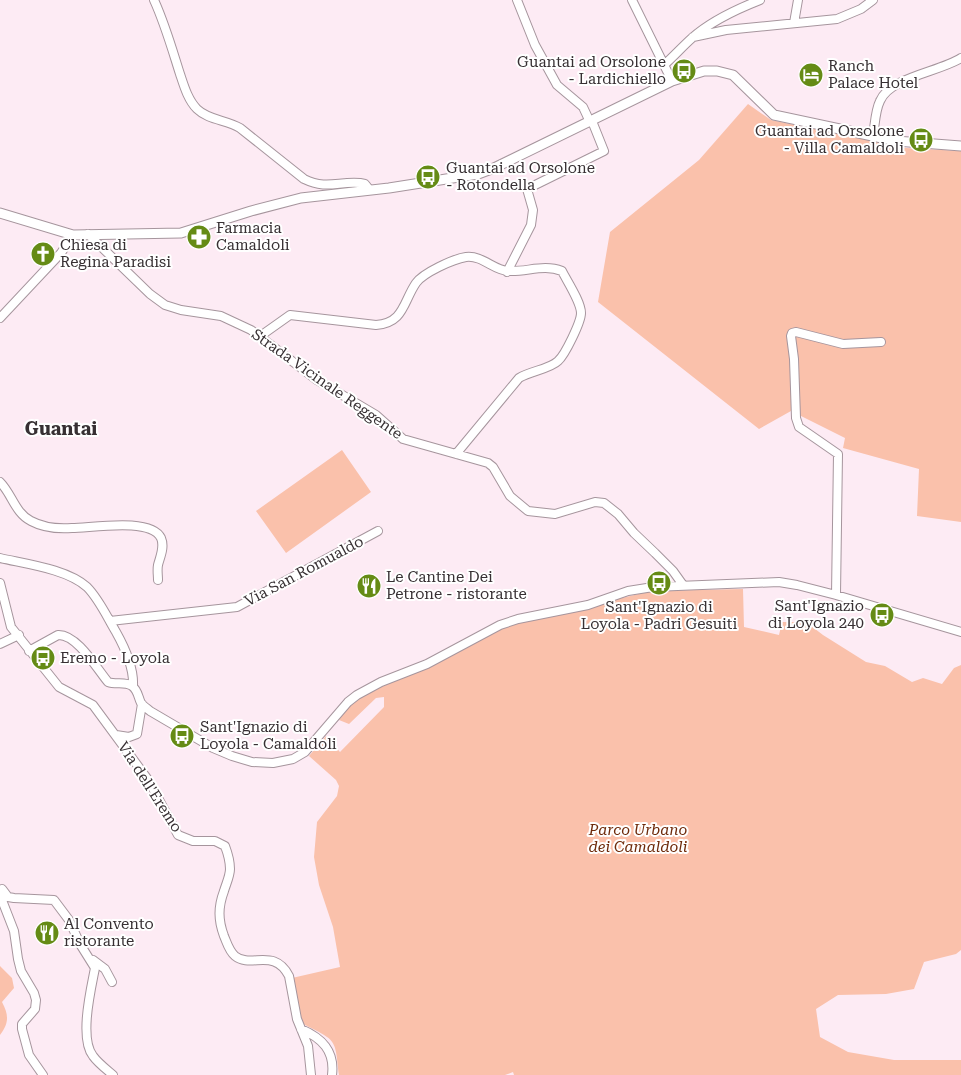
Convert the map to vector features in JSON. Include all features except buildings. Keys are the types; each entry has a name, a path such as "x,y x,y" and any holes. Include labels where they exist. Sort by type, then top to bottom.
{"street":[{"path":"154,0 184,85 190,99 197,108 204,114 234,124 309,182 324,185 360,182 369,189"},
{"path":"507,272 531,224 533,210 526,189 604,151 583,107 557,85 535,45 516,0"},
{"path":"632,0 672,81"},
{"path":"664,65 693,37 722,18 760,0"},
{"path":"794,23 798,0"},
{"path":"693,37 726,30 837,19 861,9 874,0"},
{"path":"873,136 879,102 887,90 902,82 950,65 961,58"},
{"path":"0,213 73,235 181,233 301,198 478,174 494,168 672,81 704,71 717,71 733,75 774,115 896,141 961,146"},
{"name":"Strada Vicinale Reggente","path":"88,234 150,294 165,305 182,310 221,316 250,330 317,380 376,415 403,439 488,462 510,496 528,511 555,514 595,502 604,503 618,514 634,533 656,553 683,585"},
{"path":"0,318 61,252 73,235"},
{"path":"259,337 290,315 376,325 388,322 400,315 416,283 424,275 466,257 475,257 507,272 544,268 554,268 562,271 581,313 572,338 558,362 519,378 456,454"},
{"path":"836,596 838,454 799,427 796,418 794,359 791,336 792,333 796,332 842,344 881,342"},
{"path":"0,482 22,514 32,522 47,527 71,528 131,525 148,529 157,534 161,538 162,544 162,553 158,566 158,580"},
{"name":"Via San Romualdo","path":"110,621 237,606 378,531"},
{"path":"0,558 59,572 81,583 102,607 123,645 133,675 133,686 142,704 150,711 213,748 252,762 273,763 293,759 305,752 348,702 357,695 381,682 427,664 500,625 518,619 588,605 640,589 683,585 779,582 797,585 961,632"},
{"name":"Via dell'Eremo","path":"0,583 3,612 11,627 59,687 93,705 149,780 178,835 193,841 215,841 225,846 230,860 230,871 219,908 220,921 228,948 240,959 276,962 286,971 289,976 297,1019 310,1052 311,1075"},
{"path":"0,644 19,635"},
{"path":"29,651 52,638 62,635 86,652 108,682 114,685 129,684 133,686"},
{"path":"116,735 129,737 137,734 142,704"},
{"path":"0,891 8,897 54,900 69,920 80,944 95,968 86,1030 89,1049 92,1055 113,1075"},
{"path":"0,891 14,931 21,971 36,1000 35,1010 22,1024 22,1029 29,1055 43,1075"},
{"path":"88,955 104,970 112,982"},
{"path":"302,1029 314,1035 325,1046 330,1056 332,1075"}],"green space":[{"path":"748,104 771,120 906,148 961,151 961,522 917,516 919,469 843,448 845,438 791,411 759,429 598,302 610,232 699,160"},
{"path":"342,450 371,492 286,553 256,511"},
{"name":"Parco Urbano dei Camaldoli","path":"743,589 744,627 779,635 782,622 806,622 866,662 885,666 912,682 923,678 942,684 954,668 961,665 961,950 956,954 924,962 914,989 886,994 838,995 816,1009 820,1037 848,1052 894,1060 961,1060 961,1075 514,1075 513,1072 505,1075 339,1075 335,1047 332,1042 322,1034 303,1024 292,978 340,967 333,927 319,885 314,857 317,822 337,796 339,786 336,780 309,756 326,736 340,752 384,707 384,697 376,698 349,724 339,720 346,708 365,693 430,667 498,629 514,624 651,591"},
{"path":"0,966 12,978 14,988 2,1002 7,1019 0,1035"}],"place":[{"name":"Guantai ad Orsolone - Lardichiello","path":"684,71"},
{"name":"Ranch Palace Hotel","path":"811,75"},
{"name":"Guantai ad Orsolone - Villa Camaldoli","path":"921,140"},
{"name":"Guantai ad Orsolone - Rotondella","path":"428,177"},
{"name":"Farmacia Camaldoli","path":"199,237"},
{"name":"Chiesa di Regina Paradisi","path":"43,254"},
{"name":"Sant'Ignazio di Loyola - Padri Gesuiti","path":"659,583"},
{"name":"Le Cantine Dei Petrone - ristorante","path":"369,586"},
{"name":"Sant'Ignazio di Loyola 240","path":"882,615"},
{"name":"Eremo - Loyola","path":"43,658"},
{"name":"Sant'Ignazio di Loyola - Camaldoli","path":"182,736"},
{"name":"Al Convento ristorante","path":"47,933"}],"district":[{"name":"Guantai","path":"61,428"}]}
